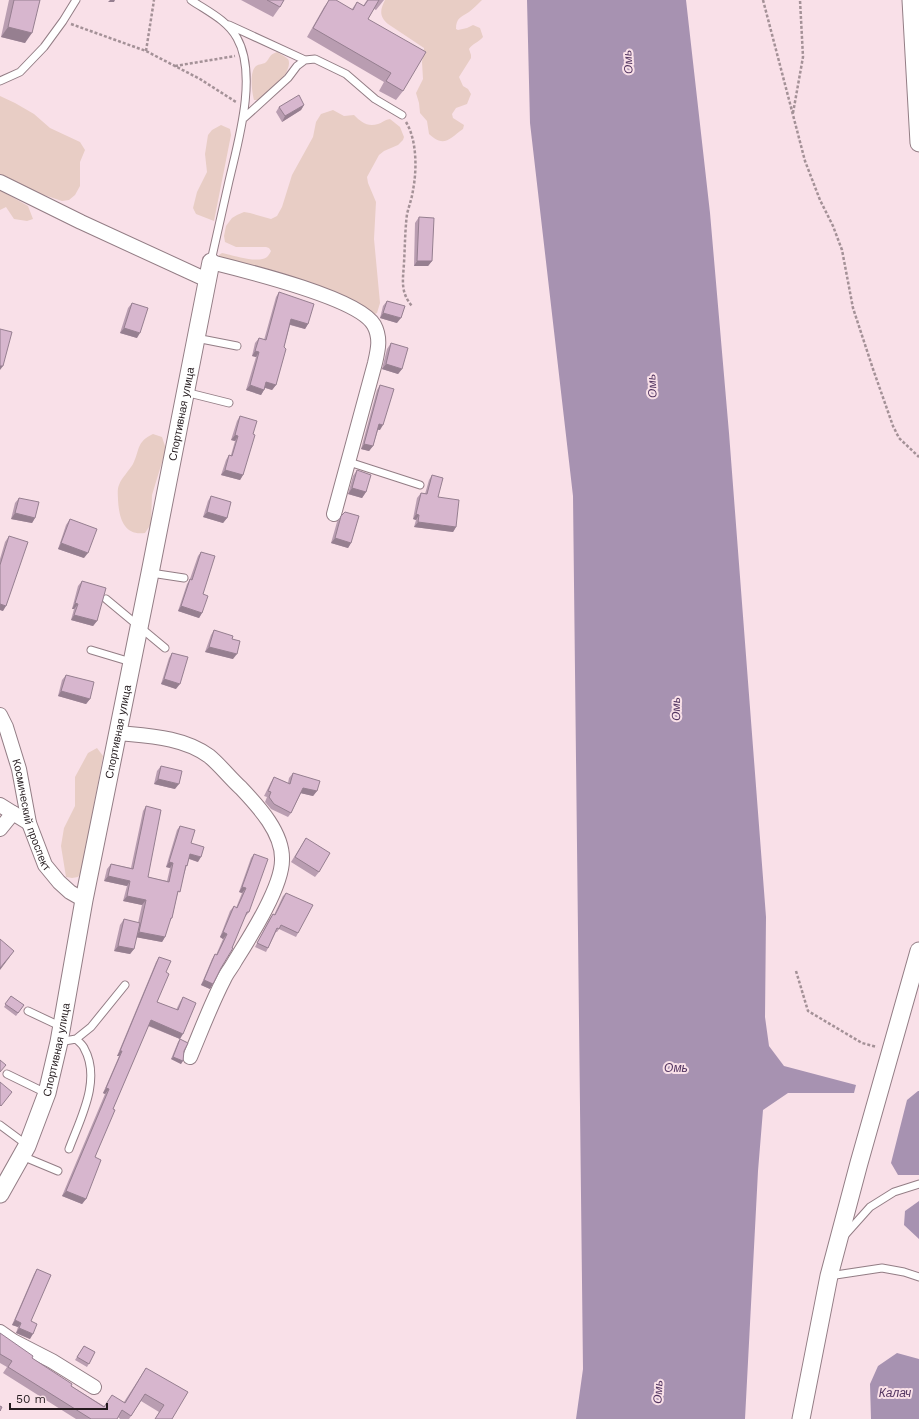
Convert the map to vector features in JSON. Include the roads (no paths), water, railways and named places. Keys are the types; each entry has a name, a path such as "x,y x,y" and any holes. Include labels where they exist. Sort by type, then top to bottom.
{"street":[{"path":"912,0 919,143"},
{"path":"0,182 207,280"},
{"path":"211,262 268,276 343,303 366,316 374,324 378,334 379,343 375,363 334,514"},
{"name":"Спортивная улица","path":"0,1194 25,1151 47,1093 60,1034 84,900 119,733 211,262"},
{"name":"Космический проспект","path":"0,716 6,727 19,768 29,822 46,865 59,882 70,892 84,900"},
{"path":"119,733 165,738 185,743 210,756 253,800 268,819 281,845 281,872 277,887 263,914 224,977 190,1057"},
{"path":"0,805 29,822"},
{"path":"0,829 13,813"},
{"path":"801,1419 829,1276 919,951"},
{"path":"0,1332 13,1341 52,1361 94,1387"}],"lane":[{"path":"0,81 20,72 44,47 76,0"},
{"path":"191,0 228,25 305,60 316,59 346,74 375,99 402,115"},
{"path":"211,262 244,118 246,77 244,55 238,38 228,25"},
{"path":"244,118 288,78 297,66 305,60"},
{"path":"196,338 237,346"},
{"path":"185,392 229,403"},
{"path":"349,462 420,485"},
{"path":"150,574 184,578"},
{"path":"106,599 164,648"},
{"path":"92,650 132,663"},
{"path":"76,1039 91,1027 125,985"},
{"path":"28,1011 60,1034 76,1039 84,1048 89,1061 92,1081 69,1149"},
{"path":"7,1074 47,1093"},
{"path":"0,1125 25,1151 58,1171"},
{"path":"838,1242 870,1207 894,1192 919,1184"},
{"path":"829,1276 882,1268 904,1272 919,1277"}],"water":[{"name":"Омь","path":"527,0 686,0 710,213 729,433 766,917 765,1017 769,1046 784,1066 856,1085 854,1093 788,1093 763,1110 758,1171 745,1419 576,1419 583,1369 573,496 530,123"},
{"path":"918,1091 919,1175 898,1175 891,1163 907,1100"},
{"path":"919,1201 919,1239 904,1225 905,1211"},
{"name":"Калач","path":"897,1353 919,1359 919,1419 871,1419 870,1384 878,1366"}]}
